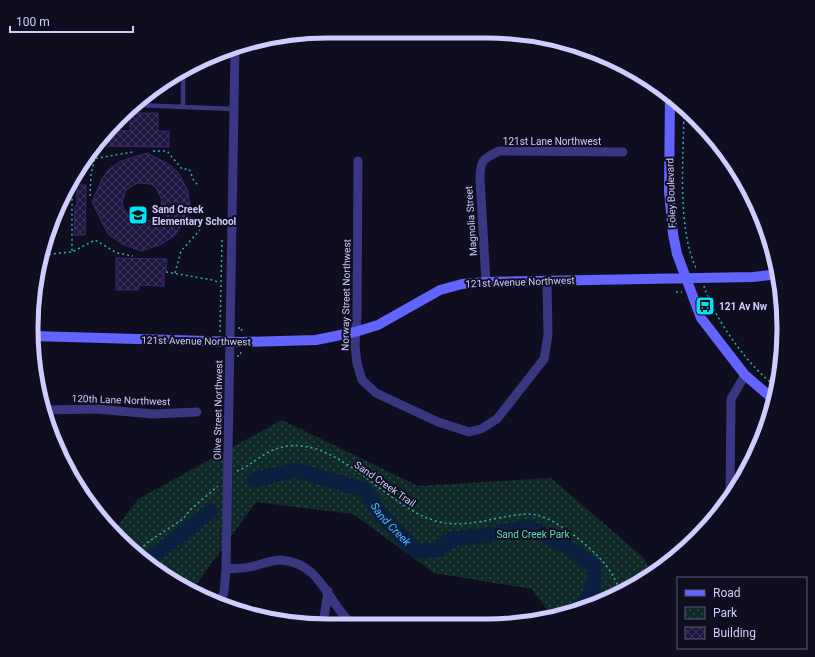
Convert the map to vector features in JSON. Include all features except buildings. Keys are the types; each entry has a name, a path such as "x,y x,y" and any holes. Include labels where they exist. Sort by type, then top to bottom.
{"street":[{"name":"Olive Street Northwest","path":"221,599 224,592 226,568 235,53"},
{"name":"Foley Boulevard","path":"670,104 669,191 671,214 678,254 686,279 701,318 745,375 769,396"},
{"name":"121st Lane Northwest","path":"483,160 499,151 623,152"},
{"name":"Magnolia Street","path":"483,160 480,167 480,179 486,282"},
{"name":"Norway Street Northwest","path":"358,161 357,315 355,332 356,363 362,380 376,393 438,422 468,432 481,429 497,419 544,359 548,335 547,281"},
{"name":"121st Avenue Northwest","path":"38,336 231,342 283,342 316,340 355,332 378,325 440,290 462,284 486,282 686,279 753,277 772,275"},
{"path":"730,487 731,399 745,375"},
{"name":"120th Lane Northwest","path":"50,410 78,409 153,414 197,412"},
{"path":"226,568 243,568 273,561 290,562 304,567 313,574 328,591 338,609 347,619"},
{"path":"324,619 328,591"}],"lane":[{"path":"182,107 183,77"},
{"path":"143,105 234,109"}],"path":[{"path":"684,116 685,219 696,268"},
{"path":"153,151 167,151 182,169 189,169 194,181 199,186"},
{"path":"90,196 91,174 95,158 133,152"},
{"path":"71,194 72,252"},
{"path":"175,273 181,252 200,230"},
{"path":"220,329 222,239"},
{"path":"47,256 72,252 95,240 117,253 134,256"},
{"path":"166,272 220,283"},
{"path":"705,291 724,326 741,350 757,370 772,382"},
{"name":"Sand Creek Trail","path":"235,473 273,450 292,445 310,446 325,451 387,492 413,512 436,521 458,525 529,514 546,517 577,539 605,564 619,587"},
{"path":"140,549 148,542 183,519 190,510 220,484"}],"green space":[{"name":"Sand Creek Park","path":"282,420 418,486 551,478 644,558 649,569 632,580 598,597 580,604 549,612 532,589 434,573 353,514 256,502 195,586 167,570 152,559 117,527 138,499"}],"waterway":[{"name":"Sand Creek","path":"254,480 295,470 365,490 381,515 416,551 438,550 451,539 484,536 529,527 566,546 594,566 594,584 586,602"},
{"name":"Sand Creek","path":"150,558 211,511"}],"place":[{"name":"Sand Creek Elementary School","path":"138,215"},
{"name":"121 Av Nw","path":"705,306"}]}
